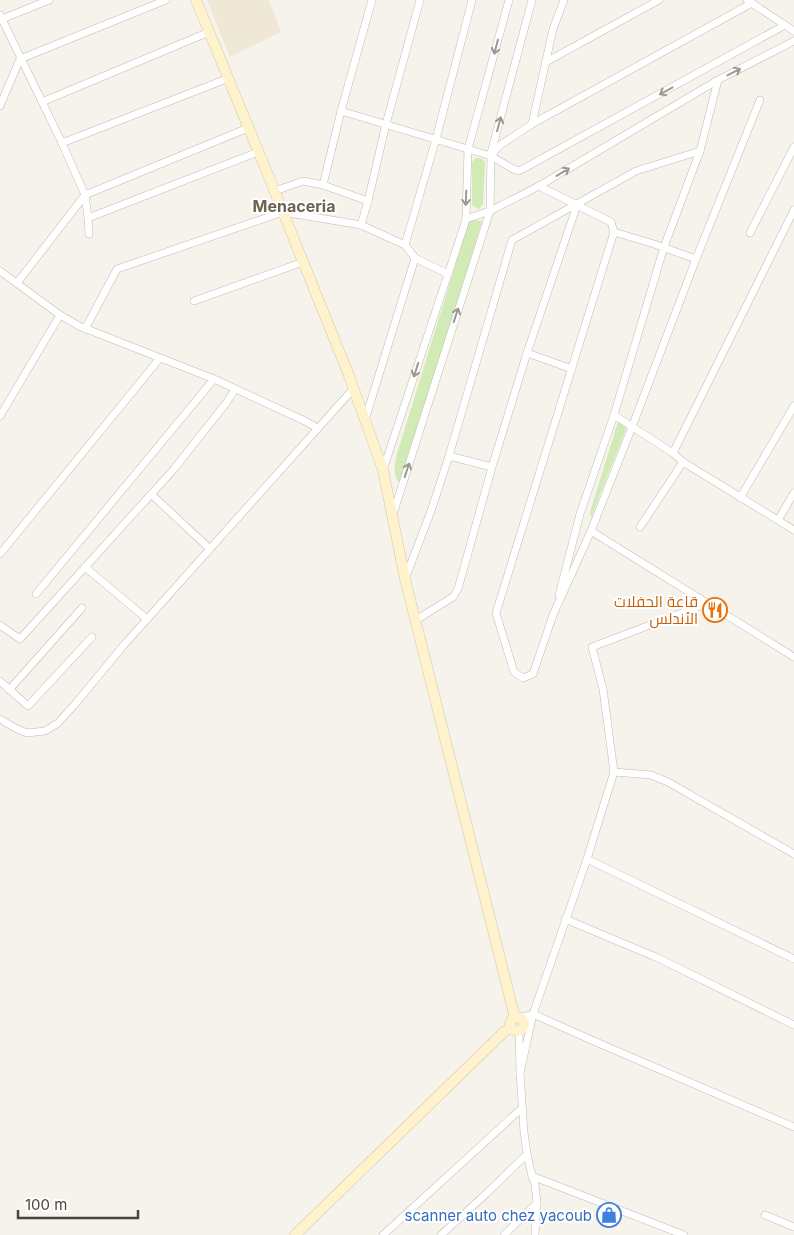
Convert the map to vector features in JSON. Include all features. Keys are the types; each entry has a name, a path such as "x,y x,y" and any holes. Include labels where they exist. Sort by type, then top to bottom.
{"street":[{"path":"49,0 1,17 62,143 85,196 89,234"},
{"path":"0,106 20,59 166,0"},
{"path":"196,0 354,388 384,470 405,579 516,1024 522,1095 521,1109 526,1154 535,1184 537,1203 535,1235"},
{"path":"322,185 372,0"},
{"path":"361,225 420,0"},
{"path":"405,245 436,139 472,0"},
{"path":"384,470 466,219 468,149 509,0"},
{"path":"392,516 490,211 491,153 532,0"},
{"path":"532,124 553,29 564,0"},
{"path":"546,62 659,0"},
{"path":"491,156 499,146 532,124 750,2 794,31"},
{"path":"341,110 491,156 520,171 785,25"},
{"path":"42,102 209,32"},
{"path":"466,219 490,211 539,186 718,80 794,41"},
{"path":"62,143 229,78"},
{"path":"539,186 611,222 614,232 496,613 514,672 523,678 533,674 553,615 580,514 614,415 664,247 700,150 718,80"},
{"path":"553,615 591,531 696,259 760,100"},
{"path":"18,283 85,196 248,128"},
{"path":"750,234 794,147"},
{"path":"405,579 431,512 449,456 512,240 636,171 700,150"},
{"path":"88,218 258,152"},
{"path":"275,191 303,181 322,185 368,202"},
{"path":"416,620 453,597 458,589 527,353 577,205"},
{"path":"673,453 794,210"},
{"path":"85,329 117,269 283,212 361,225 405,245 415,258 448,274"},
{"path":"614,232 696,259"},
{"path":"365,420 415,258"},
{"path":"194,301 303,262"},
{"path":"0,271 60,315 85,329 214,379 317,428"},
{"path":"0,416 60,315"},
{"path":"527,353 572,368"},
{"path":"0,554 160,358"},
{"path":"36,594 214,379"},
{"path":"0,719 15,728 27,732 45,731 58,723 147,619 354,388"},
{"path":"0,625 20,639 180,462 235,389"},
{"path":"740,498 794,406"},
{"path":"614,415 673,453 683,462 794,530"},
{"path":"449,456 492,468"},
{"path":"640,527 683,462"},
{"path":"778,520 794,493"},
{"path":"151,494 210,549"},
{"path":"591,531 794,657"},
{"path":"85,567 147,619"},
{"path":"520,1073 533,1014 587,859 614,772 603,689 592,647 708,603"},
{"path":"9,690 82,608"},
{"path":"0,681 28,706 92,637"},
{"path":"614,772 651,775 668,782 794,854"},
{"path":"587,859 794,959"},
{"path":"565,919 658,958 794,1025"},
{"path":"295,1235 504,1032 533,1014"},
{"path":"533,1014 794,1127"},
{"path":"383,1235 521,1109"},
{"path":"441,1235 526,1154"},
{"path":"532,1176 684,1235"},
{"path":"504,1235 537,1203"},
{"path":"765,1215 794,1227"}],"shaded area":[{"path":"207,0 269,0 281,32 230,57"}],"green space":[{"path":"475,158 482,159 485,162 483,204 479,209 472,205 472,163"},
{"path":"473,220 482,221 404,482 400,483 395,474 396,457 467,228 469,222"},
{"path":"618,422 627,426 591,518 590,512"}],"place":[{"name":"قاعة الحفلات الأندلس","path":"715,610"},
{"name":"scanner auto chez yacoub","path":"609,1215"}],"district":[{"name":"Menaceria","path":"294,206"}]}
